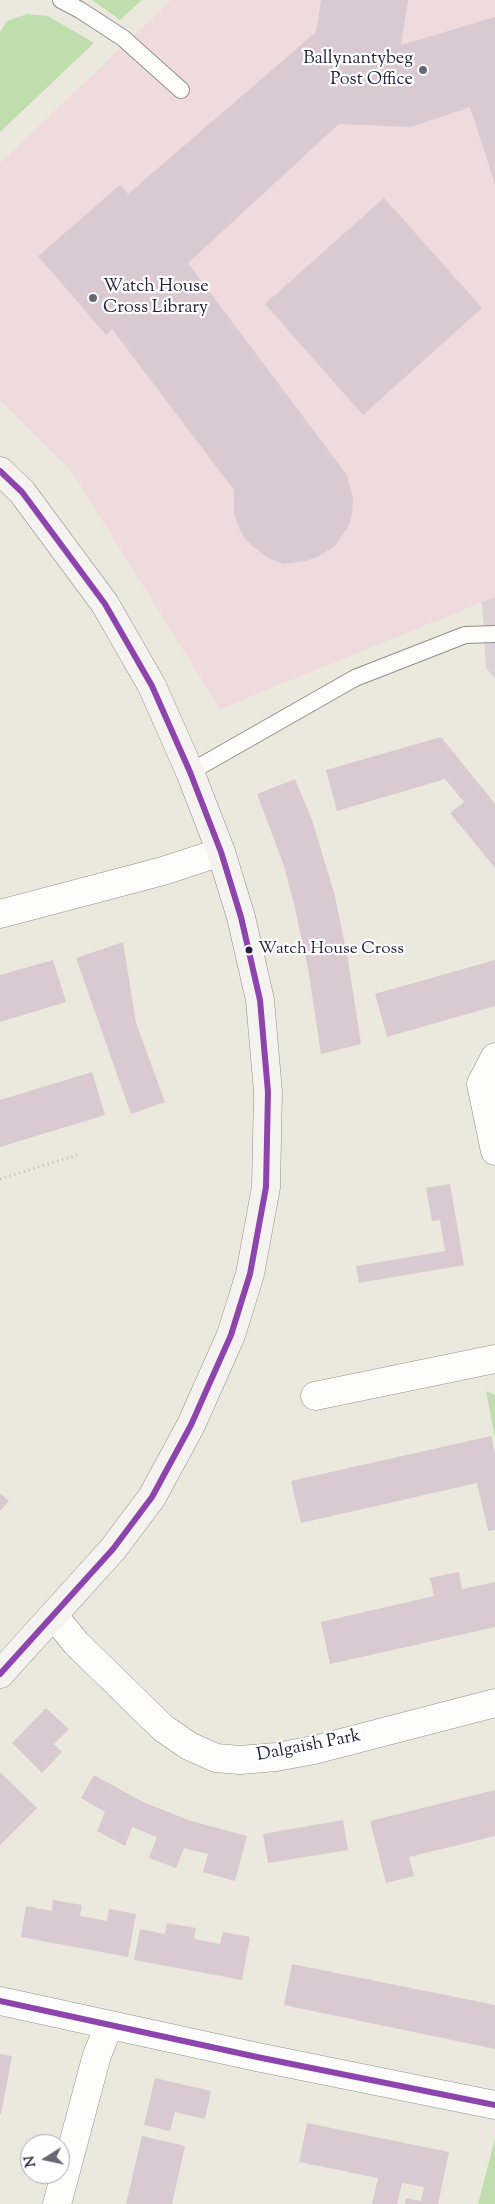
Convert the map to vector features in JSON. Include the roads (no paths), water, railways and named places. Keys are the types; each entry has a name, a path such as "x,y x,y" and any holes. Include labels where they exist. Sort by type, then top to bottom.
{"street":[{"path":"0,471 22,492 105,604 152,686 190,772 221,852 240,917 260,1000 268,1092 266,1187 250,1274 231,1335 190,1425 152,1497 113,1549 0,1674"},
{"path":"0,914 163,871 221,852"},
{"path":"495,1057 481,1084 495,1151"},
{"path":"315,1396 495,1358"},
{"name":"Dalgaish Park","path":"54,1616 76,1643 163,1728 189,1746 216,1758 240,1760 276,1757 314,1750 495,1703"},
{"path":"0,2001 109,2026 495,2105"},
{"path":"57,2204 97,2055 109,2026"}],"lane":[{"path":"61,0 123,38 181,90"},
{"path":"190,772 355,678 466,635 495,634"}],"place":[{"name":"Ballynantybeg Post Office","path":"423,70"},
{"name":"Watch House Cross Library","path":"93,298"},
{"name":"Watch House Cross","path":"249,950"}]}
